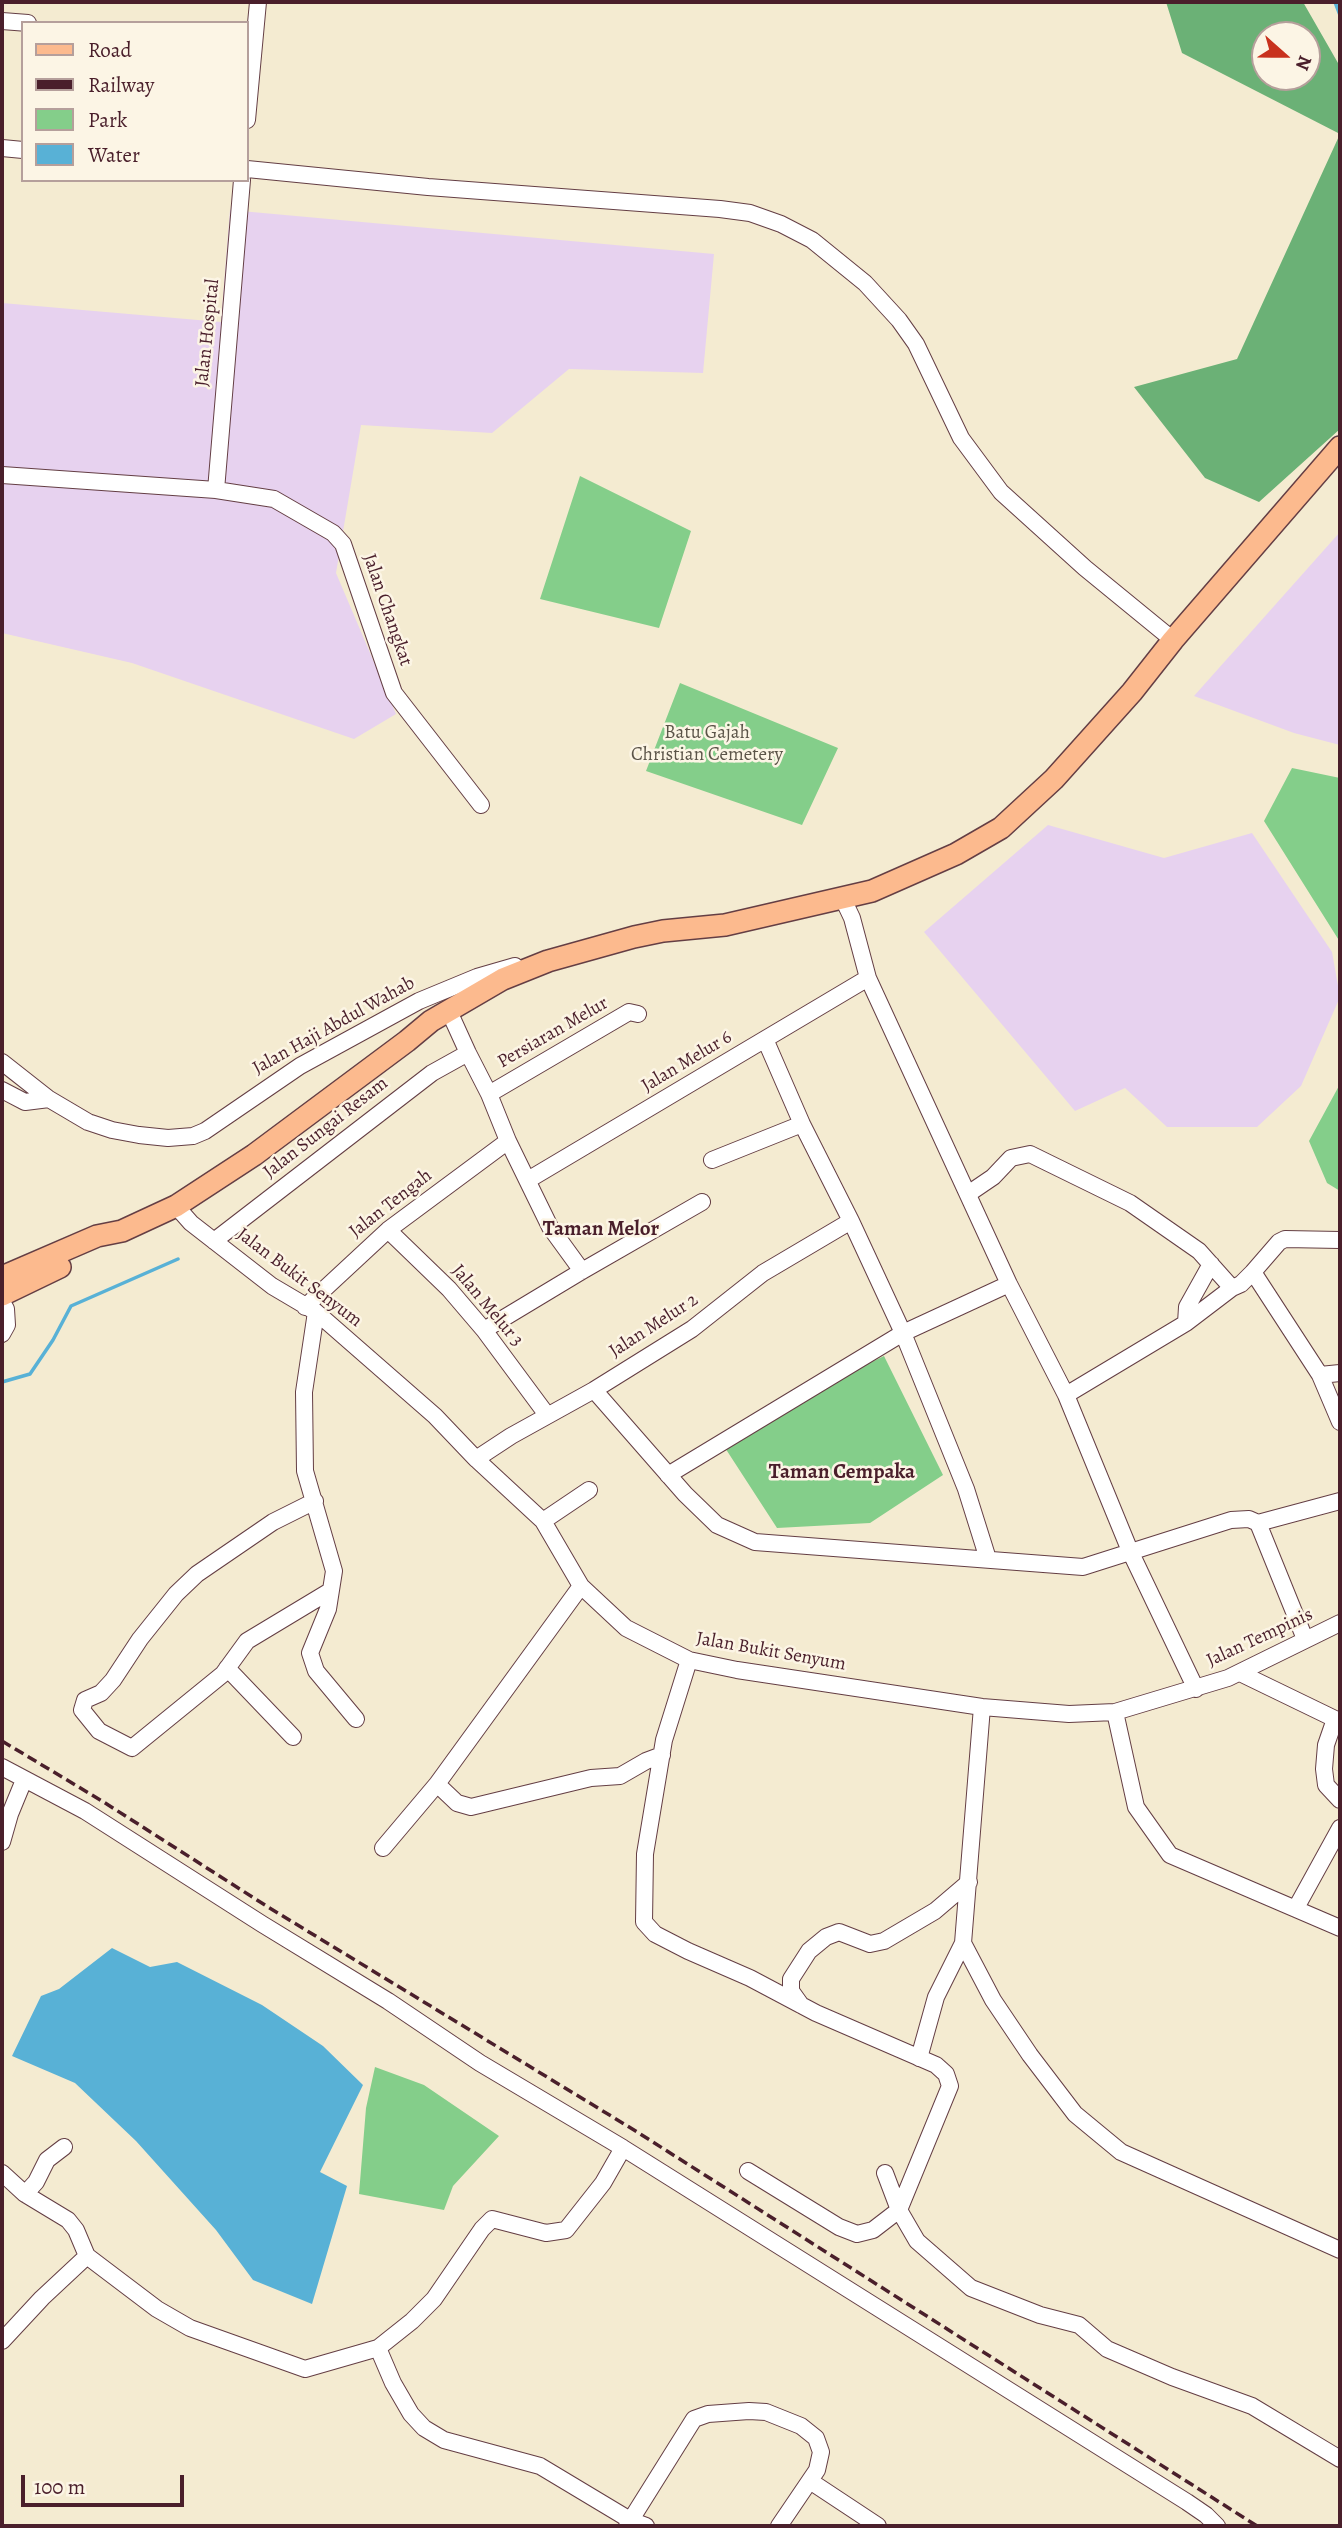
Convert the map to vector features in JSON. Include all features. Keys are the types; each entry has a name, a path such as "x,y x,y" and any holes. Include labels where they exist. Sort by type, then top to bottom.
{"main road":[{"path":"2,1295 102,1247 122,1231 176,1206 222,1178 431,1021 512,982 687,938 725,925 872,891 944,860 1001,828 1054,779 1132,692 1173,640 1340,447"},
{"path":"407,1041 453,1020 548,961 663,931 725,925"},
{"path":"2,1277 96,1236 122,1231"}],"street":[{"path":"248,92 250,37 258,2"},
{"path":"2,21 21,22"},
{"path":"2,148 21,150"},
{"path":"248,169 428,187 720,209 750,213 781,224 812,240 865,283 899,320 916,344 961,438 1001,492 1085,568 1173,640"},
{"name":"Jalan Hospital","path":"215,490 242,182"},
{"name":"Jalan Changkat","path":"2,475 215,490 274,499 333,533 343,544 394,693 481,804"},
{"path":"843,899 852,918 866,973 1009,1284 1066,1395 1130,1551 1196,1689"},
{"name":"Jalan Haji Abdul Wahab","path":"2,1062 49,1099 88,1122 112,1130 167,1138 192,1136 205,1131 300,1066 419,1001 477,977 548,961"},
{"name":"Jalan Melur 6","path":"528,1180 765,1039 866,973"},
{"path":"477,977 512,982"},
{"name":"Persiaran Melur","path":"489,1094 629,1012 638,1014"},
{"path":"453,1020 550,1227 582,1271"},
{"path":"765,1039 802,1124 852,1221 904,1333 966,1489 988,1559"},
{"name":"Jalan Sungai Resam","path":"214,1241 432,1073 468,1053"},
{"path":"2,1090 25,1102 49,1099"},
{"path":"712,1160 802,1124"},
{"name":"Jalan Tengah","path":"311,1310 388,1230 508,1141"},
{"path":"968,1194 993,1177 1011,1158 1030,1154 1130,1203 1199,1251 1232,1288"},
{"path":"484,1331 702,1202"},
{"name":"Jalan Bukit Senyum","path":"176,1206 191,1223 272,1286 311,1310 435,1416 476,1460 542,1521 581,1586 626,1628 689,1660 737,1670 982,1707 1069,1714 1115,1712 1196,1689"},
{"name":"Jalan Melur 2","path":"476,1460 692,1329 762,1273 852,1221"},
{"name":"Jalan Melur 3","path":"388,1230 449,1289 547,1415"},
{"path":"1066,1395 1185,1323 1241,1284 1279,1242 1285,1239 1340,1240"},
{"path":"1185,1323 1187,1307 1211,1264"},
{"path":"1254,1272 1320,1375 1340,1422"},
{"path":"668,1475 904,1333 1009,1284"},
{"path":"2,1301 6,1309 7,1325 2,1334"},
{"path":"311,1310 304,1391 305,1471 334,1571 328,1609 310,1653 316,1671 356,1719"},
{"path":"1320,1375 1340,1373"},
{"path":"594,1390 668,1475 717,1525 755,1542 1083,1567 1231,1520 1249,1519 1258,1524 1305,1639"},
{"path":"542,1521 589,1490"},
{"path":"315,1501 273,1522 197,1574 176,1594 140,1639 113,1680 101,1693 85,1700 82,1710 99,1731 132,1748 227,1668 247,1641 330,1591"},
{"path":"1258,1524 1340,1501"},
{"path":"383,1848 437,1784 581,1586"},
{"name":"Jalan Tempinis","path":"1196,1689 1240,1673 1340,1623"},
{"path":"689,1660 662,1755 645,1854 644,1922 654,1934 801,2005 936,2065 946,2074 950,2086 899,2210 873,2230 857,2234 839,2227 748,2171"},
{"path":"227,1668 293,1737"},
{"path":"1240,1673 1337,1720 1326,1745 1324,1769 1326,1785 1340,1800"},
{"path":"919,2058 936,1997 963,1942 982,1707"},
{"path":"1115,1712 1136,1807 1170,1855 1340,1928"},
{"path":"437,1784 457,1803 471,1807 591,1778 620,1776 662,1755"},
{"path":"2,1767 85,1811 388,2001 480,2063 624,2148 1176,2495 1206,2515 1217,2526"},
{"path":"2,1842 24,1780"},
{"path":"1296,1908 1340,1828"},
{"path":"801,2005 791,1991 791,1979 809,1951 826,1937 839,1932 870,1944 884,1941 948,1901 969,1882"},
{"path":"948,1901 967,1907"},
{"path":"963,1942 993,2000 1030,2055 1075,2114 1121,2152 1340,2250"},
{"path":"25,2194 36,2182 47,2160 64,2147"},
{"path":"2,2172 25,2194 68,2220 76,2230 87,2256 157,2309 190,2328 305,2369 378,2348 412,2321 434,2299 482,2229 492,2219 546,2233 566,2230 603,2183 624,2148"},
{"path":"885,2174 899,2210 917,2241 971,2288 1040,2315 1079,2325 1107,2349 1172,2377 1252,2406 1340,2459"},
{"path":"2,2341 42,2298 87,2256"},
{"path":"378,2348 393,2383 411,2414 424,2428 443,2440 540,2466 628,2523 646,2526"},
{"path":"628,2523 694,2419 708,2414 748,2411 766,2412 801,2426 817,2438 821,2452 817,2470 779,2526"},
{"path":"810,2481 878,2526"}],"shaded area":[{"path":"230,210 714,254 703,373 569,369 492,433 361,425 336,573 396,714 354,739 132,663 2,633 2,303 221,322"},
{"path":"1340,532 1340,745 1294,733 1194,696"},
{"path":"1048,825 1164,858 1252,833 1332,952 1340,997 1301,1086 1257,1127 1167,1127 1125,1088 1075,1111 924,932"}],"green space":[{"path":"1166,2 1303,2 1314,21 1251,21 1251,88 1182,53"},
{"path":"1321,33 1338,63 1340,62 1340,134 1256,91 1321,91"},
{"path":"1340,134 1340,429 1259,502 1205,478 1134,387 1237,359"},
{"path":"580,476 691,531 659,628 540,599"},
{"name":"Batu Gajah Christian Cemetery","path":"680,683 838,748 802,825 646,771"},
{"path":"1292,768 1340,778 1340,942 1264,821"},
{"path":"1340,1084 1340,1191 1327,1183 1309,1141"},
{"path":"884,1356 943,1475 870,1523 777,1528 718,1437"},
{"path":"375,2067 424,2085 499,2136 453,2186 444,2210 359,2194 366,2108"}],"water":[{"path":"112,1948 150,1967 177,1962 262,2005 323,2046 363,2085 320,2172 347,2186 312,2304 253,2280 216,2230 136,2141 75,2083 12,2056 41,1996 59,1989"}],"waterway":[{"path":"1335,2 1340,15"},
{"path":"2,1382 30,1374 53,1340 71,1306 178,1259"}],"railway":[{"path":"2,1741 634,2130 1257,2526"}],"district":[{"name":"Taman Melor","path":"601,1230"},
{"name":"Taman Cempaka","path":"842,1473"}]}
